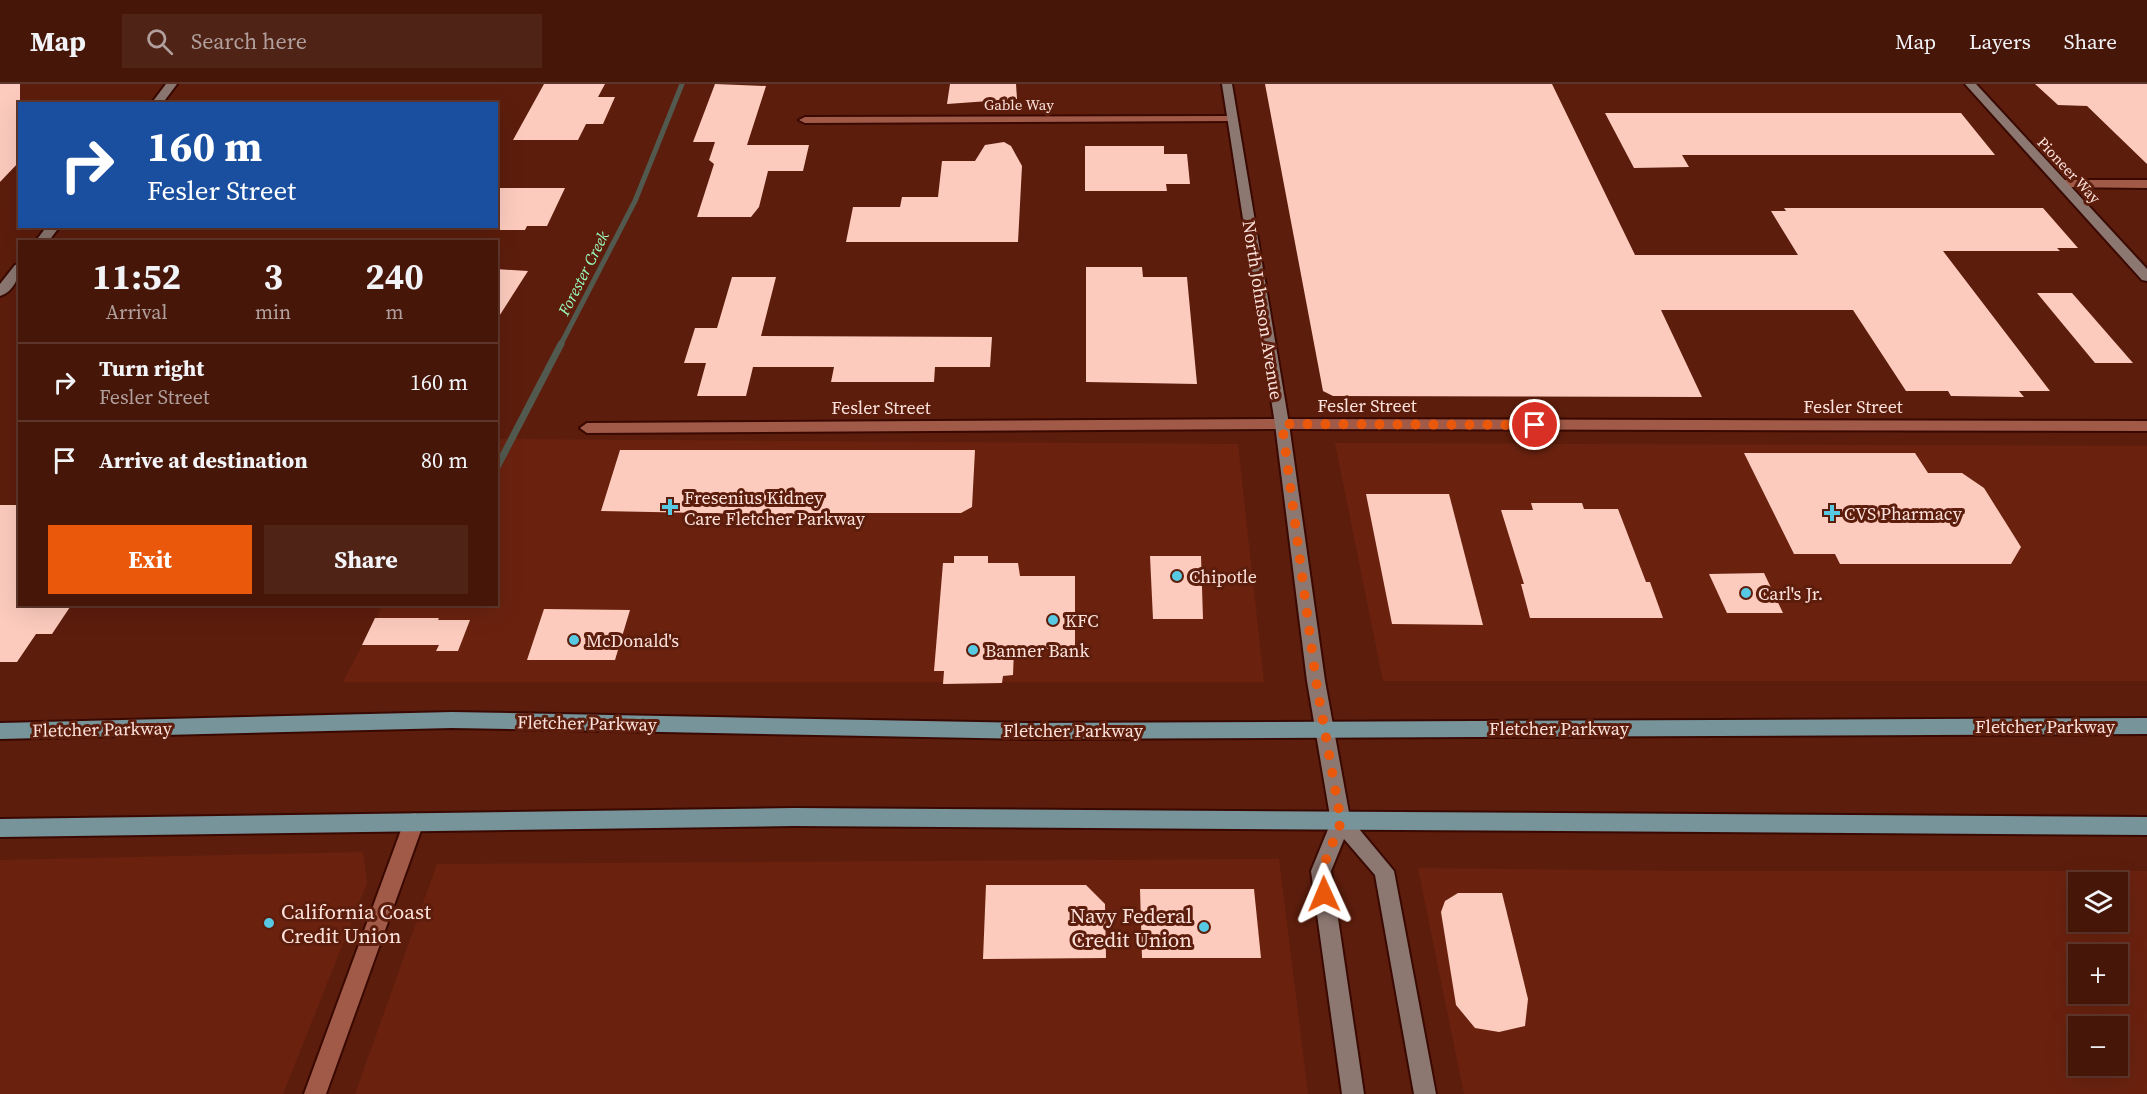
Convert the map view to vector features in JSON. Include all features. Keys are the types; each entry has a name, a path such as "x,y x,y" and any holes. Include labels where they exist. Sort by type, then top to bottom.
{"main road":[{"path":"158,102 172,84"},
{"name":"North Johnson Avenue","path":"1227,84 1282,424 1324,728 1341,822"},
{"name":"Pioneer Way","path":"1970,84 2147,277"},
{"path":"43,240 52,228"},
{"path":"0,292 18,270"},
{"name":"Fletcher Parkway","path":"0,731 452,720 1025,731 2147,726"},
{"path":"0,828 794,817 2147,826"},
{"path":"1341,822 1321,872 1353,1094"},
{"path":"1341,822 1384,871 1425,1094"}],"street":[{"name":"Gable Way","path":"805,120 1233,119"},
{"path":"2062,184 2147,184"},
{"name":"Fesler Street","path":"587,428 1282,424 2147,426"},
{"path":"315,1094 414,822"}],"shaded area":[{"path":"498,439 1238,444 1264,682 343,682 382,606 498,606"},
{"path":"1335,443 2147,446 2147,681 1383,681"},
{"path":"363,852 367,883 283,1094 0,1094 0,860"},
{"path":"1279,859 1308,1094 355,1094 437,864"},
{"path":"1418,868 1681,871 2147,871 2147,1094 1464,1094"}],"building":[{"path":"0,84 20,84 18,163 0,182"},
{"path":"544,84 605,84 598,97 615,97 603,124 586,124 578,140 513,140"},
{"path":"715,84 766,86 747,145 809,145 803,171 768,171 759,207 751,217 697,217 714,164 709,160 715,142 693,142"},
{"path":"950,84 1016,84 1017,99 947,104"},
{"path":"1265,84 1552,84 1635,255 1798,255 1771,211 1786,211 1784,208 2043,208 2078,248 2057,248 2060,251 1943,251 2050,391 2019,391 2024,397 1951,396 1948,391 1906,391 1853,310 1661,310 1702,397 1333,396 1323,391"},
{"path":"2035,84 2147,84 2147,164 2087,106 2058,105"},
{"path":"1605,113 1961,113 1995,155 1682,155 1689,167 1634,168"},
{"path":"1004,142 1011,146 1022,166 1018,242 846,242 853,207 900,207 902,197 938,197 942,161 975,161 985,145"},
{"path":"1085,146 1164,146 1164,154 1187,154 1190,184 1166,184 1167,191 1085,191"},
{"path":"498,188 565,188 547,226 527,226 525,230 496,230 498,228"},
{"path":"1086,267 1142,267 1143,277 1187,277 1197,384 1086,382"},
{"path":"498,269 528,271 498,318"},
{"path":"732,277 776,277 761,336 992,337 990,367 935,367 934,382 831,382 834,367 753,367 746,396 697,396 706,363 684,363 695,328 717,328"},
{"path":"2037,293 2072,293 2133,363 2095,363"},
{"path":"620,450 975,450 972,507 961,513 803,513 802,515 601,511"},
{"name":"CVS Pharmacy","path":"1744,453 1915,453 1928,473 1962,473 1984,488 2021,547 2011,564 1840,564 1835,554 1794,554"},
{"path":"1366,494 1449,494 1483,625 1392,624"},
{"path":"1531,503 1582,503 1584,509 1618,509 1646,582 1650,582 1663,618 1530,618 1521,584 1524,584 1501,510 1533,510"},
{"path":"0,505 18,505 18,606 71,606 52,634 36,634 17,662 0,662"},
{"path":"954,556 988,556 988,563 1018,563 1020,576 1075,576 1075,649 1014,649 1013,675 1003,676 1002,683 943,684 944,671 934,671 943,563 954,563"},
{"name":"Chipotle","path":"1150,556 1201,556 1203,619 1153,619"},
{"name":"Carl's Jr.","path":"1764,573 1783,613 1727,613 1709,574"},
{"path":"544,609 630,610 615,660 527,660"},
{"path":"375,618 470,620 458,651 436,651 439,645 362,645"},
{"path":"986,885 1086,885 1105,904 1106,958 983,959"},
{"path":"1140,889 1254,889 1261,958 1142,958"},
{"path":"1458,893 1502,893 1528,999 1525,1026 1499,1032 1475,1028 1456,1005 1441,912 1445,901"}],"waterway":[{"name":"Forester Creek","path":"560,346 635,201 682,84"},
{"name":"Forester Creek","path":"498,465 561,344"}],"place":[{"name":"Fresenius Kidney Care Fletcher Parkway","path":"670,507"},
{"name":"CVS Pharmacy","path":"1832,513"},
{"name":"Chipotle","path":"1177,576"},
{"name":"Carl's Jr.","path":"1746,593"},
{"name":"KFC","path":"1053,620"},
{"name":"McDonald's","path":"574,640"},
{"name":"Banner Bank","path":"973,650"},
{"name":"California Coast Credit Union","path":"269,923"},
{"name":"Navy Federal Credit Union","path":"1204,927"}],"route":[{"path":"1324,894 1321,872 1341,822 1316,681 1282,424 1535,425"}]}
